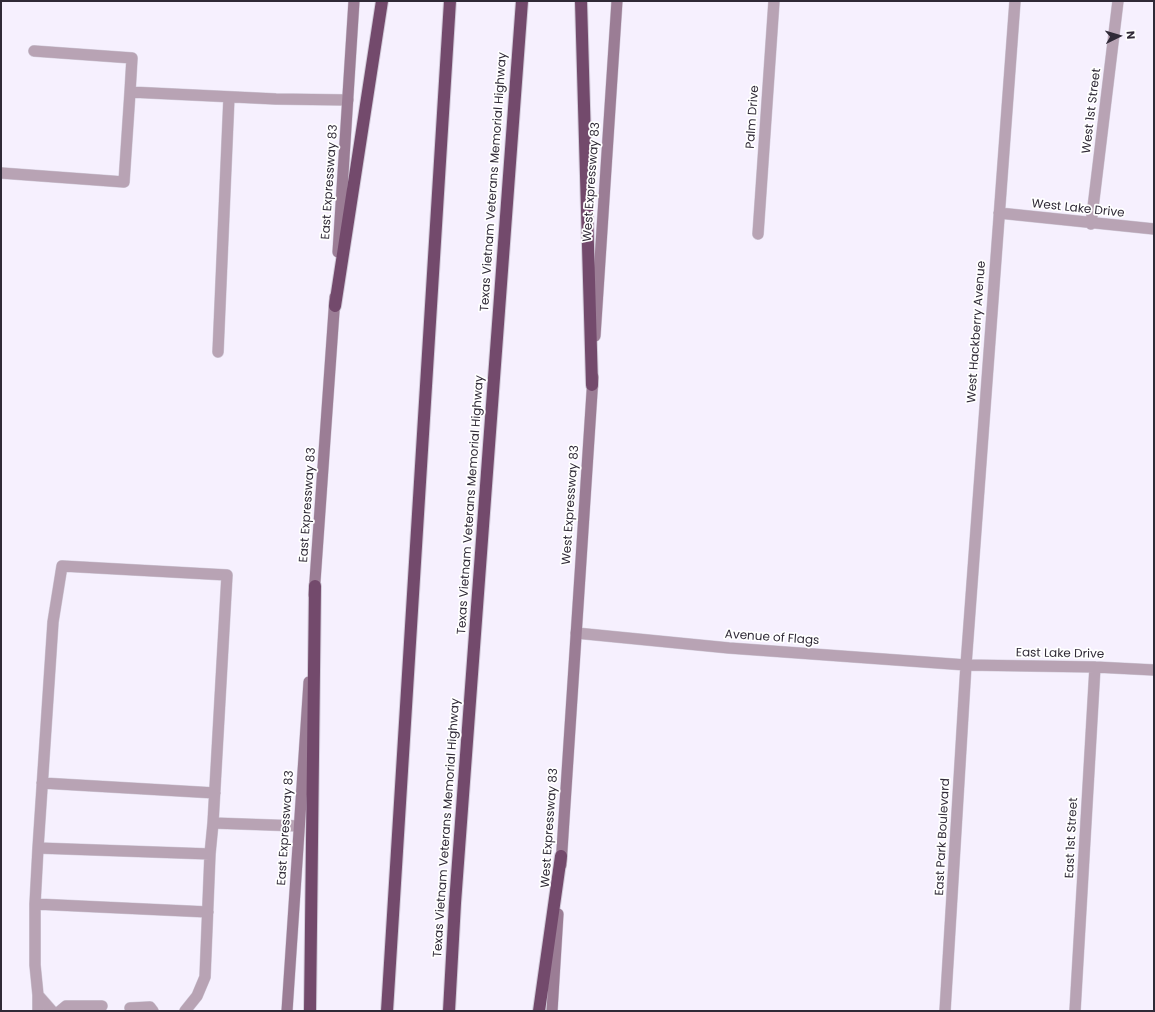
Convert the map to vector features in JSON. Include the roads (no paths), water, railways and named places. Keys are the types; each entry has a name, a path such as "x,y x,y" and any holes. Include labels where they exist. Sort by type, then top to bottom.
{"highway":[{"path":"335,306 382,1"},
{"path":"386,1011 450,1"},
{"name":"Texas Vietnam Veterans Memorial Highway","path":"449,1011 456,887 522,1"},
{"path":"581,1 592,385"},
{"path":"310,1011 315,586"},
{"path":"539,1011 561,856"}],"main road":[{"name":"East Expressway 83","path":"287,1011 335,306 354,1"},
{"name":"West Expressway 83","path":"552,1011 617,1"}],"street":[{"name":"Palm Drive","path":"758,234 774,1"},
{"name":"West Hackberry Avenue","path":"966,665 1015,1"},
{"name":"West 1st Street","path":"1091,224 1118,1"},
{"path":"1,173 124,182 132,58 34,51"},
{"path":"130,92 229,97 348,100"},
{"path":"218,352 229,97"},
{"name":"West Lake Drive","path":"999,213 1091,224 1154,229"},
{"path":"38,1011 35,965 35,904 38,848 53,622 62,566 227,575 215,793 210,854 205,977 197,996 195,1011"},
{"name":"Avenue of Flags","path":"576,633 729,648 966,665"},
{"name":"East Lake Drive","path":"966,665 1095,667 1154,670"},
{"name":"East Park Boulevard","path":"945,1011 966,665"},
{"name":"East 1st Street","path":"1075,1011 1095,667"},
{"path":"42,783 215,793"},
{"path":"213,823 299,826"},
{"path":"38,848 210,854"},
{"path":"35,904 208,912"},
{"path":"38,996 52,1011"},
{"path":"185,1011 197,996"},
{"path":"60,1011 66,1006 102,1006"},
{"path":"130,1008 150,1007 153,1011"}]}
